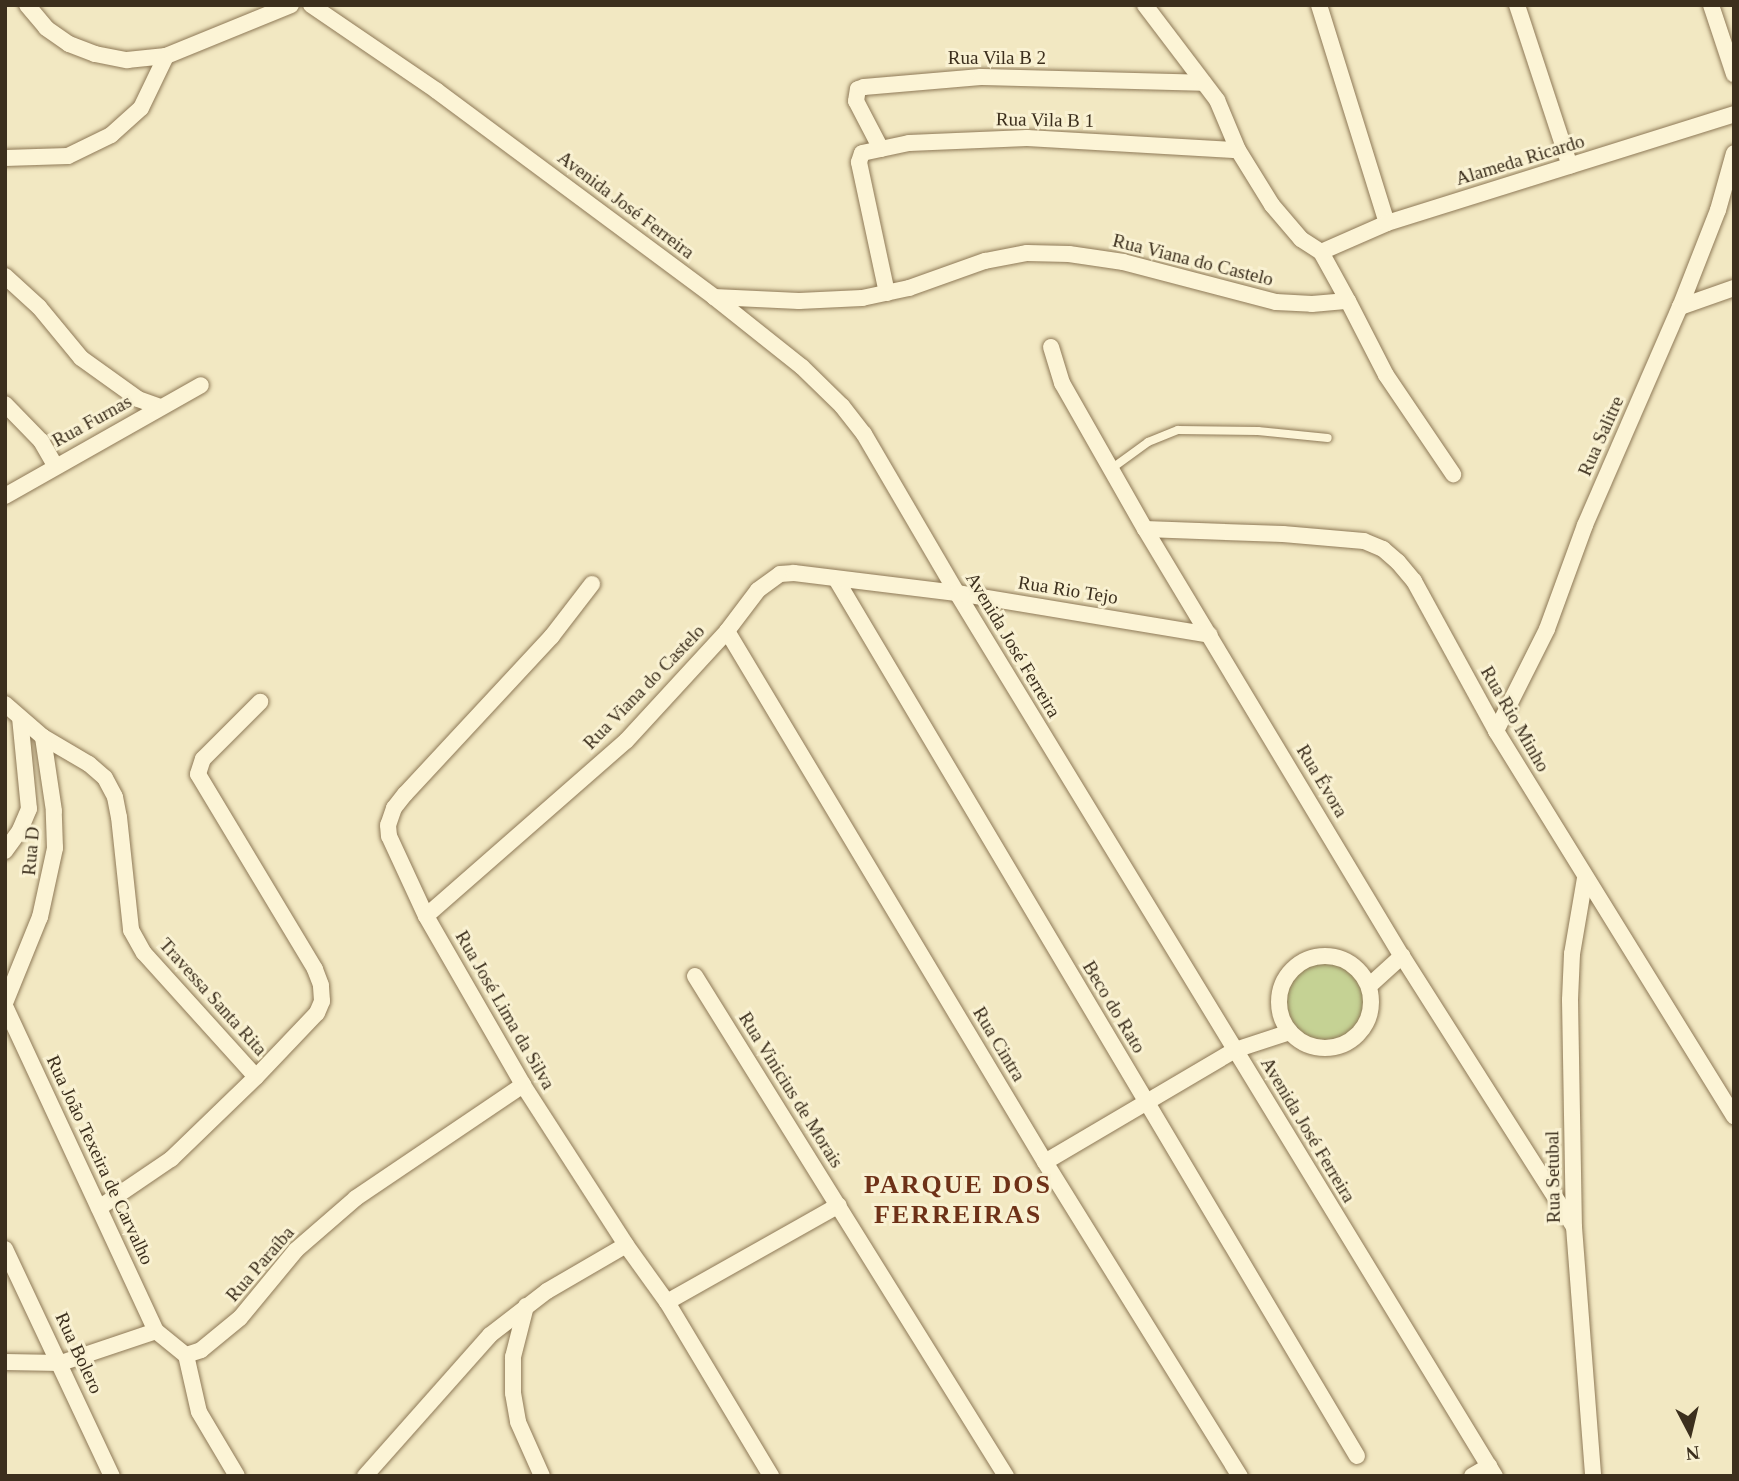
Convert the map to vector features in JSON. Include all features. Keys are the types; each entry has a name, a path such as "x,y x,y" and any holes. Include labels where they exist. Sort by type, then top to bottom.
{"street":[{"path":"27,5 46,28 69,44 95,54 127,60 166,56 291,5"},
{"name":"Avenida José Ferreira","path":"311,5 437,91 714,297 802,367 842,406 864,434 957,593 1492,1471"},
{"path":"1144,5 1217,100 1238,150 1286,224 1321,252 1386,375 1453,474"},
{"path":"1319,5 1387,223"},
{"path":"1517,5 1570,166"},
{"path":"1711,5 1734,74"},
{"path":"5,158 68,156 111,135 141,108 166,56"},
{"name":"Rua Vila B 2","path":"881,149 856,101 858,89 864,87 981,77 1203,83"},
{"name":"Alameda Ricardo","path":"1321,252 1387,223 1734,114"},
{"name":"Rua Vila B 1","path":"887,293 859,155 909,143 1027,138 1238,150"},
{"name":"Rua Salitre","path":"1496,731 1547,629 1586,525 1681,307 1718,210 1734,153"},
{"name":"Rua Viana do Castelo","path":"714,297 831,301 887,293 985,261 1027,253 1069,254 1123,262 1276,302 1312,304 1348,301"},
{"path":"5,276 38,307 81,358 138,399 160,407"},
{"path":"1681,307 1734,288"},
{"name":"Rua Évora","path":"1051,347 1062,383 1145,529 1402,957 1574,1227"},
{"name":"Rua Furnas","path":"5,496 201,385"},
{"path":"5,404 41,441 55,466"},
{"name":"Rua Rio Minho","path":"1145,529 1283,534 1364,541 1383,549 1414,581 1496,731 1734,1117"},
{"name":"Rua Viana do Castelo","path":"426,916 626,741 727,631 758,590 780,574 794,573 836,579"},
{"name":"Rua Rio Tejo","path":"836,579 957,593 1210,635"},
{"name":"Beco do Rato","path":"836,579 1357,1456"},
{"name":"Rua José Lima da Silva","path":"592,584 552,636 394,808 388,825 389,836 426,916 523,1085 626,1245 667,1302 771,1476"},
{"name":"Rua Cintra","path":"727,631 1045,1162 1240,1476"},
{"path":"257,1077 317,1013 322,1001 321,985 315,969 198,774 203,759 260,702"},
{"path":"5,704 43,737"},
{"path":"5,851 20,830 29,809 20,718"},
{"name":"Travessa Santa Rita","path":"43,737 89,764 105,778 115,797 119,817 131,930 144,953 257,1077 171,1159 100,1208"},
{"name":"Rua D","path":"5,1005 40,917 55,848 54,811 43,737"},
{"name":"Rua Setubal","path":"1585,878 1572,954 1570,1000 1574,1227 1593,1476"},
{"path":"1337,957 1350,963 1369,986 1370,1014 1364,1027 1349,1041 1329,1048 1315,1047 1290,1032 1281,1013 1280,991 1295,967 1308,959 1337,957"},
{"path":"1369,986 1402,957"},
{"name":"Rua Vinicius de Morais","path":"695,976 1006,1476"},
{"name":"Rua João Texeira de Carvalho","path":"5,1005 156,1331"},
{"path":"1045,1162 1235,1050 1290,1032"},
{"name":"Rua Paraíba","path":"186,1355 201,1350 240,1318 296,1250 356,1198 523,1085"},
{"path":"667,1302 839,1205"},
{"path":"365,1476 489,1335 566,1278 626,1245"},
{"name":"Rua Bolero","path":"5,1249 112,1476"},
{"path":"526,1306 513,1357 513,1393 518,1422 542,1476"},
{"path":"5,1362 61,1363 156,1331 186,1355 199,1412 237,1476"},
{"path":"1472,1476 1492,1471"}],"lane":[{"path":"1111,469 1148,442 1178,430 1258,431 1328,439"}],"green space":[{"path":"1318,963 1334,963 1348,969 1359,980 1365,994 1365,1010 1359,1024 1348,1035 1334,1041 1318,1041 1304,1035 1293,1024 1287,1010 1287,994 1293,980 1304,969"}],"district":[{"name":"PARQUE DOS FERREIRAS","path":"958,1200"}]}
